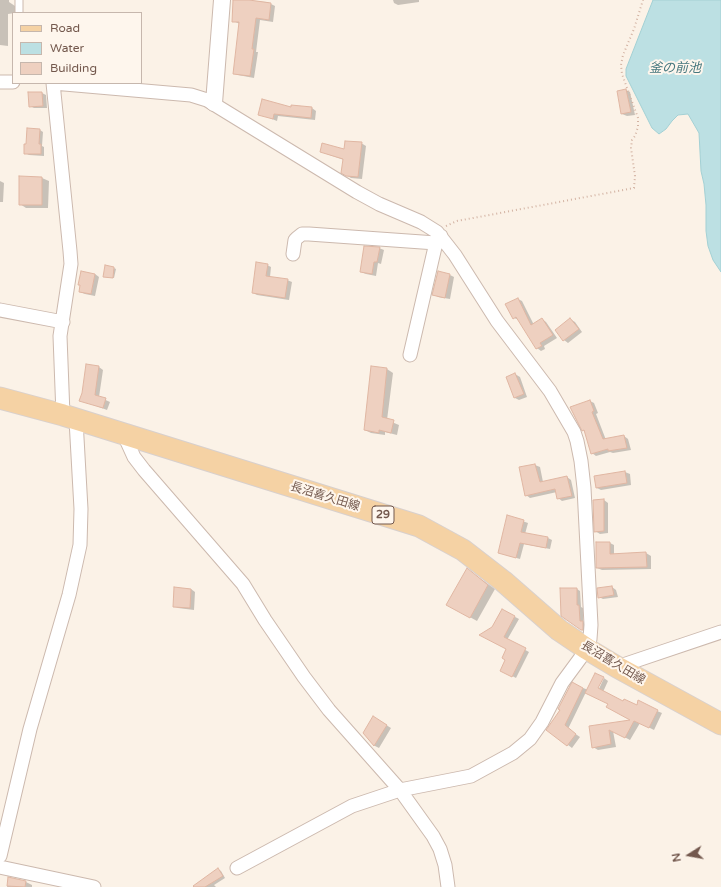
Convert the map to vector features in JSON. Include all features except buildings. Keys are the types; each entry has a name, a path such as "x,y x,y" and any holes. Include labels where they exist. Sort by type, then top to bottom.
{"main road":[{"name":"長沼喜久田線","path":"0,398 70,418 419,526 463,550 503,581 559,630 617,667 721,724"}],"street":[{"path":"214,103 222,0"},
{"path":"0,82 12,82"},
{"path":"0,856 30,728 67,602 80,545 81,509 60,345 71,264 53,84"},
{"path":"64,84 191,95 207,100 357,192 379,204 421,222 455,255 497,321 550,391 574,432 581,461 584,488 591,625 590,639 588,648 562,683 538,728 530,739 513,753 472,776 400,790 352,806 237,868"},
{"path":"293,254 295,240 302,234 438,237"},
{"path":"410,355 438,237"},
{"path":"0,310 63,322"},
{"path":"124,435 134,456 144,470 243,584 265,620 325,705 400,790 433,836 440,849 445,865 448,887"},
{"path":"617,667 721,632"},
{"path":"0,867 94,887"}],"lane":[{"path":"19,0 19,12"}],"path":[{"path":"438,237 457,221 634,188 635,176 631,148 632,140 637,131 638,118 622,74 621,65 623,55 634,29 643,0"}],"water":[{"name":"釜の前池","path":"653,0 721,0 721,272 713,260 708,246 706,231 706,205 701,171 699,133 688,114 678,115 666,129 659,134 652,128 626,76 626,69"}]}
